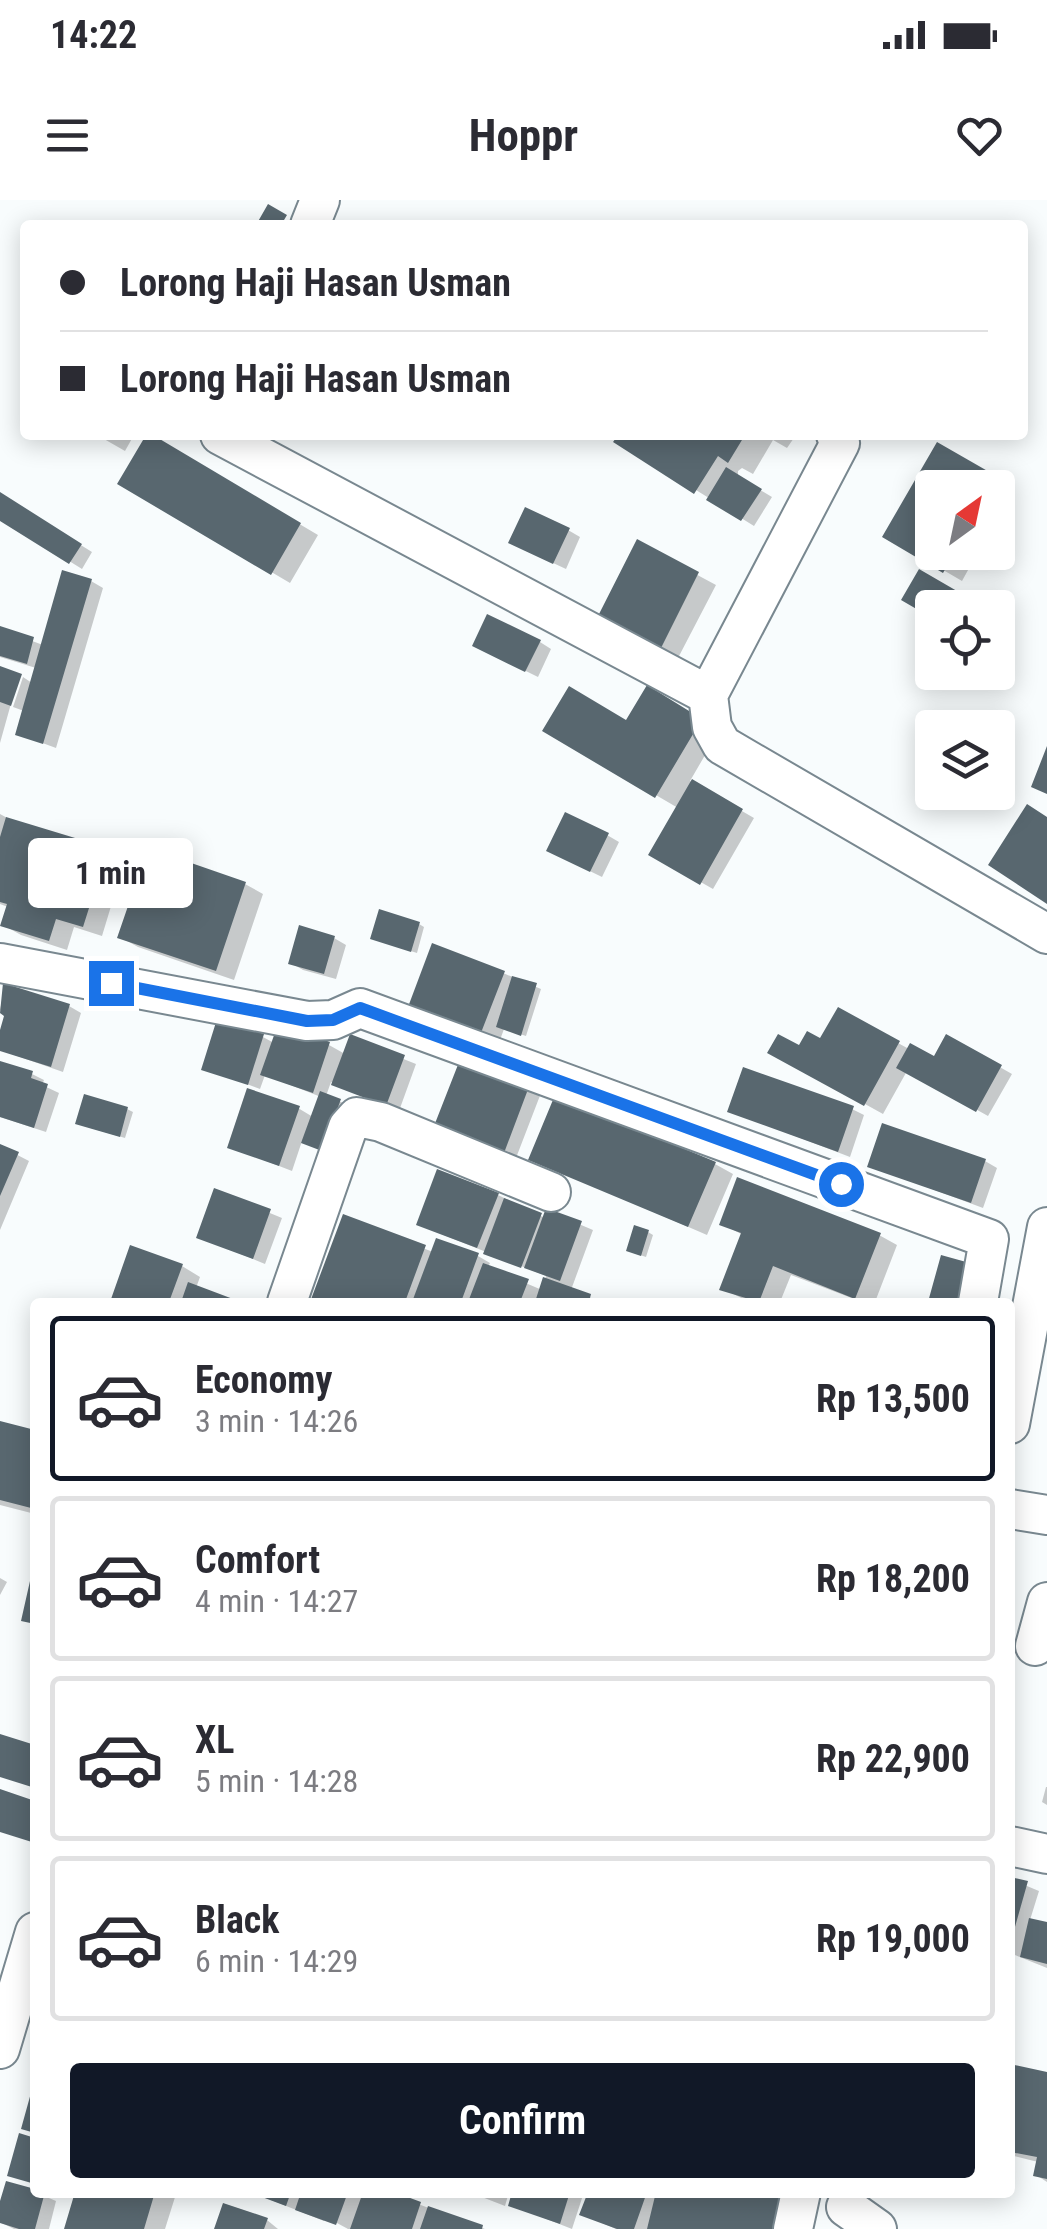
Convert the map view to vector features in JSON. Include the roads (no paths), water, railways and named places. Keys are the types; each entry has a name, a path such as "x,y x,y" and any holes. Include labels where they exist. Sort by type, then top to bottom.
{"street":[{"path":"229,440 708,696"},
{"path":"837,440 708,696 712,727 722,745 1047,934"},
{"path":"0,963 307,1021 333,1020 360,1008 989,1239 979,1298"},
{"path":"288,1298 348,1127 357,1117 381,1122 551,1192"},
{"path":"1015,1408 1037,1338 1047,1227"},
{"path":"1015,1510 1047,1515"},
{"path":"1035,1646 1047,1602"},
{"path":"1015,1847 1047,1854"},
{"path":"0,2049 30,1949"},
{"path":"793,2229 800,2198"}]}
